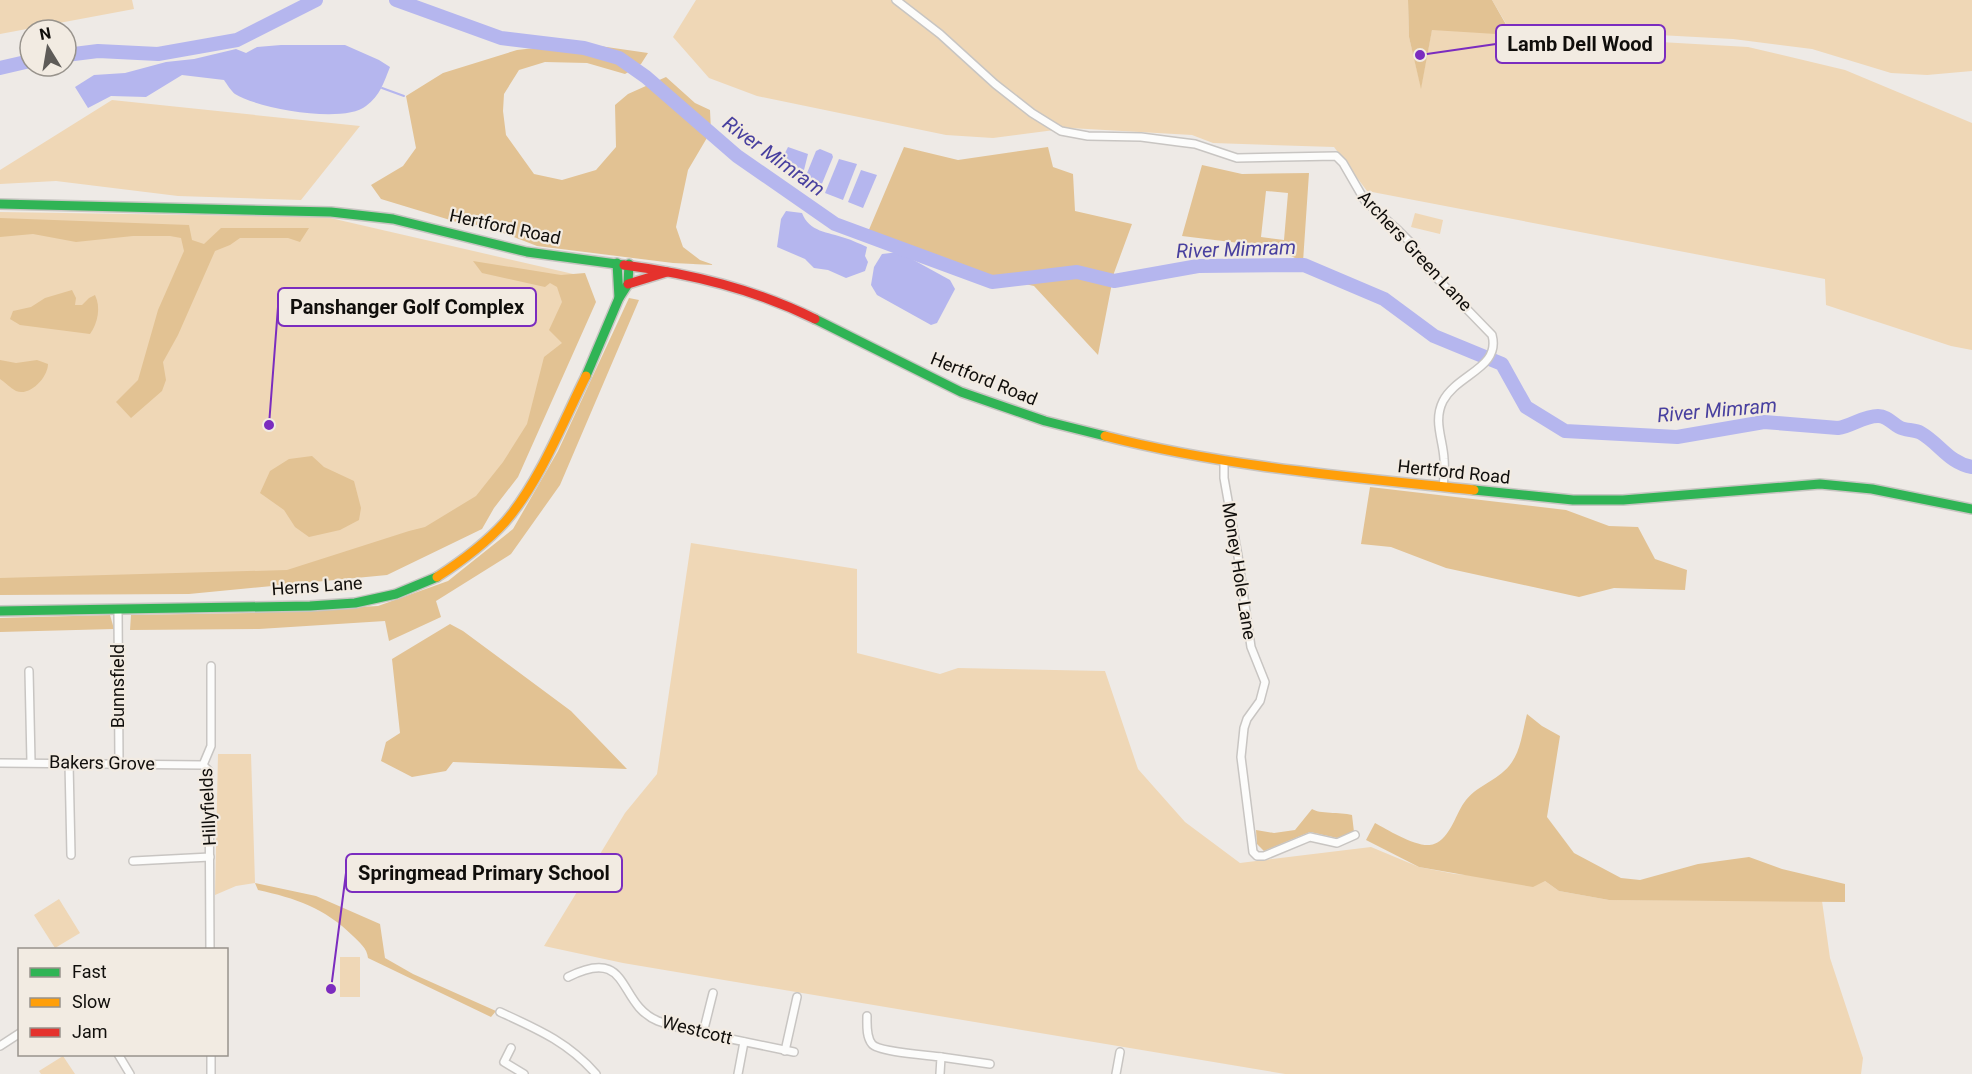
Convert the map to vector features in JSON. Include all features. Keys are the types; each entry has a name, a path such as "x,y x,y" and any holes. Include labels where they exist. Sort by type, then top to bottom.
{"main road":[{"name":"Hertford Road","path":"0,204 331,212 393,219 527,252 672,271 705,278 798,311 961,392 1045,421 1124,441 1224,460 1324,474 1541,498 1604,501 1820,484 1872,489 1972,508"},
{"name":"Herns Lane","path":"617,263 619,298"},
{"path":"628,264 628,284 672,271"},
{"name":"Herns Lane","path":"0,611 310,606 355,603 396,594 437,577 471,555 505,522 523,498 597,353 619,298 628,284"}],"street":[{"name":"Archers Green Lane","path":"896,0 940,34 994,84 1032,113 1061,131 1088,136 1141,137 1195,144 1237,158 1336,156 1343,163 1365,201 1410,242 1427,268 1492,335 1493,350 1486,362 1457,383 1443,401 1440,410 1437,421 1444,459 1443,487"},
{"name":"Money Hole Lane","path":"1224,460 1224,478 1251,647 1265,682 1260,701 1247,719 1244,728 1241,757 1253,852 1257,856 1264,856 1310,837 1337,843 1355,835"},
{"name":"Bunnsfield","path":"118,610 119,763"},
{"name":"Hillyfields","path":"210,948 209,771 203,765 211,746 211,666"},
{"path":"29,671 31,762"},
{"name":"Bakers Grove","path":"0,763 203,765"},
{"path":"69,763 71,855"},
{"path":"133,861 210,856"},
{"name":"Westcott","path":"568,977 591,967 608,969 616,974 637,1005 656,1020 703,1033 789,1051 797,997"},
{"path":"703,1033 713,993"},
{"path":"500,1011 565,1044 596,1074"},
{"path":"867,1017 868,1034 872,1044 881,1050 990,1064"},
{"path":"0,1046 18,1034"},
{"path":"738,1074 744,1042"},
{"path":"511,1048 504,1062 524,1074"},
{"path":"1116,1074 1120,1052"},
{"path":"119,1056 130,1074"},
{"path":"210,1074 211,1056"},
{"path":"940,1074 941,1057"}],"shaded area":[{"path":"0,0 132,0 134,9 78,19 18,18 18,31 0,34"},
{"path":"696,0 1408,0 1409,37 1421,87 1432,29 1748,47 1845,70 1972,123 1972,350 1951,346 1826,305 1825,279 1367,191 1334,147 1213,143 1192,135 1070,128 993,138 946,135 757,96 709,78 673,37"},
{"path":"1408,0 1492,0 1512,35 1432,30 1421,89 1409,37"},
{"path":"1492,0 1972,0 1972,71 1927,75 1891,73 1812,49 1733,39 1508,27"},
{"path":"579,43 648,53 641,64 625,74 587,63 545,62 519,70 504,94 503,111 506,135 534,174 562,180 596,170 616,147 615,105 628,94 666,77 695,103 710,110 711,131 688,170 676,227 683,247 700,260 714,265 673,263 537,246 485,226 460,223 381,199 371,185 403,166 416,148 406,96 443,73 517,50"},
{"path":"112,100 360,126 301,200 178,196 56,181 0,184 0,170"},
{"path":"904,147 958,160 1048,147 1053,167 1073,174 1075,211 1132,224 1114,273 1098,355 1034,286 975,273 868,232"},
{"path":"1202,165 1242,174 1309,173 1303,262 1273,247 1182,236","holes":["1266,191 1288,193 1284,240 1261,237"]},
{"path":"0,212 326,217 582,276 567,363 510,486 436,536 325,575 0,583"},
{"path":"1415,213 1443,220 1440,234 1411,227"},
{"path":"0,218 189,225 192,240 204,244 221,228 309,228 300,242 288,238 240,238 215,251 178,335 163,362 166,380 162,391 131,418 116,402 138,380 158,310 184,251 181,238 133,236 76,242 33,234 0,237"},
{"path":"473,261 561,275 585,273 596,302 518,477 494,508 482,529 387,575 189,594 0,595 0,578 287,570 425,527 476,496 503,462 527,424 544,357 562,343 549,330 562,302 557,287 550,283 545,287 482,273"},
{"path":"72,290 76,298 75,305 82,305 95,295 98,315 90,334 20,325 10,319 13,311 31,307 45,298"},
{"path":"629,298 639,300 560,485 511,554 436,601 441,617 389,641 385,621 259,629 130,630 131,615 251,613 378,606 448,581 513,529 558,451"},
{"path":"0,360 16,363 37,360 48,364 42,380 32,389 21,392 14,390 0,379"},
{"path":"312,456 324,467 354,481 361,508 359,520 340,530 309,537 295,527 284,510 260,493 270,471 289,459"},
{"path":"1370,487 1566,510 1609,526 1638,527 1655,559 1687,570 1685,590 1614,588 1579,597 1446,568 1391,547 1361,544"},
{"path":"691,543 857,569 857,653 940,674 958,668 1105,671 1138,769 1185,822 1240,863 1371,847 1419,867 1455,874 1545,881 1559,891 1609,900 1822,901 1830,958 1863,1058 1861,1074 1285,1074 623,963 544,946 625,813 657,774"},
{"path":"110,615 114,629 0,632 0,618"},
{"path":"450,624 463,631 571,711 627,769 453,762 446,771 412,777 381,761 386,742 400,733 392,659"},
{"path":"1527,714 1560,736 1547,817 1574,853 1621,878 1640,880 1698,864 1749,857 1782,869 1845,884 1845,902 1609,900 1559,891 1545,881 1533,887 1419,867 1366,840 1375,823 1421,844 1428,845 1440,841 1449,831 1466,800 1502,773 1512,762 1520,745"},
{"path":"218,754 251,754 255,883 236,886 215,895"},
{"path":"1312,809 1352,815 1354,832 1337,838 1310,832 1264,851 1257,844 1256,830 1274,833 1295,830"},
{"path":"255,883 316,896 380,924 385,958 413,974 496,1011 491,1017 368,958 361,943 332,918 297,901 258,890"},
{"path":"59,899 80,933 55,948 34,915"},
{"path":"340,957 360,957 360,997 340,997"},
{"path":"63,1056 75,1074 41,1074 39,1071"}],"water":[{"path":"345,45 390,67 381,88 371,102 355,111 340,114 301,112 262,105 235,94 224,80 182,75 146,97 111,96 88,108 75,87 94,75 125,73 166,62 194,59 236,49 246,53 257,47"},
{"path":"788,147 808,154 803,174 798,178 782,170 780,163"},
{"path":"820,149 832,154 833,157 821,186 818,187 805,178 816,151"},
{"path":"839,159 857,164 843,200 825,193"},
{"path":"861,170 877,175 863,208 848,202"},
{"path":"786,211 802,213 814,228 867,247 865,256 868,262 865,271 846,278 828,270 814,268 805,259 777,247 781,219"},
{"path":"899,252 950,280 955,289 937,323 931,325 877,295 871,285 874,267 882,254"}],"waterway":[{"name":"River Mimram","path":"78,54 98,51 158,54 237,40 316,0"},
{"name":"River Mimram","path":"396,0 501,38 584,48 619,58 646,77 737,156 835,224 992,282 1077,272 1114,281 1198,266 1304,265 1384,299 1434,336 1502,364 1526,407 1565,431 1677,437 1764,422 1838,428 1867,418 1881,416 1902,428 1921,433 1957,462 1972,467"},
{"name":"River Mimram","path":"0,68 18,64"},
{"path":"382,88 404,96"}],"traffic: fast":[{"path":"0,204 331,212 393,219 527,252 624,265"},
{"path":"617,263 619,298"},
{"path":"586,376 619,298 628,284 629,264"},
{"path":"815,319 961,392 1045,421 1105,436"},
{"path":"1474,490 1573,500 1623,500 1820,484 1872,489 1972,509"},
{"path":"0,611 310,606 355,603 396,594 437,577"}],"traffic: slow":[{"path":"437,577 481,545 505,522 517,506 540,471 586,376"},
{"path":"1105,436 1196,456 1242,463 1474,490"}],"traffic: jam":[{"path":"624,265 722,284 769,299 815,319"},
{"path":"628,284 667,272"}],"place":[{"name":"Lamb Dell Wood","path":"1420,55"},
{"name":"Panshanger Golf Complex","path":"269,425"},
{"name":"Springmead Primary School","path":"331,989"}]}
